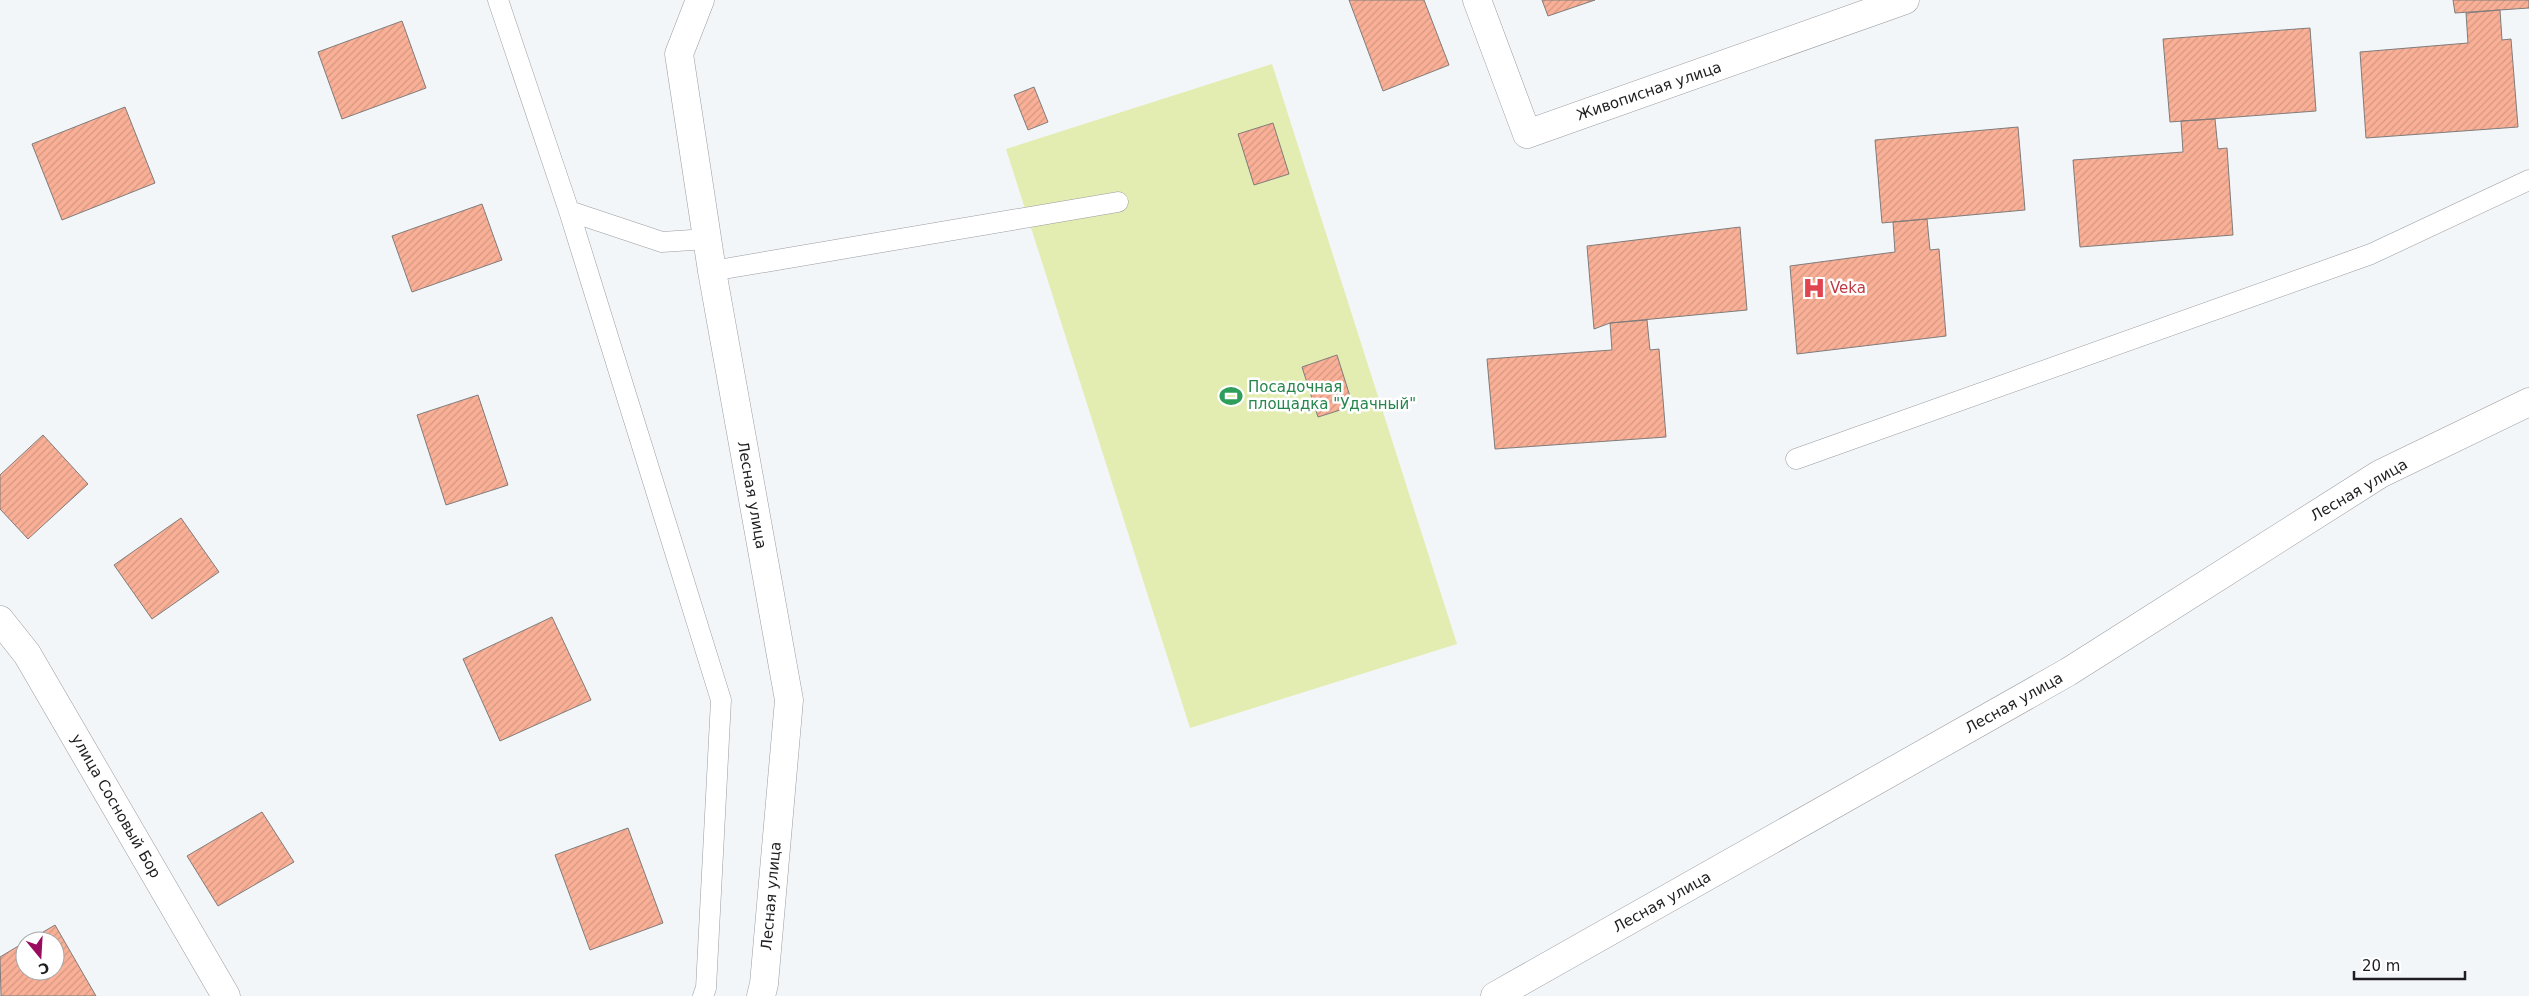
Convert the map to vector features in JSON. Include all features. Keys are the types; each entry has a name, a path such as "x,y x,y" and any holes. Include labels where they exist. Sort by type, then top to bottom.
{"street":[{"name":"Лесная улица","path":"700,0 679,54 706,239 789,700 761,996"},
{"name":"Живописная улица","path":"1476,0 1527,134 1899,1"},
{"name":"Лесная улица","path":"1495,996 2068,672 2380,474 2529,402"},
{"name":"улица Сосновый Бор","path":"0,620 27,654 226,996"}],"lane":[{"path":"498,0 568,211 721,700 706,988 703,996"},
{"path":"1796,459 2371,254 2529,180"},
{"path":"712,271 1118,202"},
{"path":"568,211 662,242 706,239"}],"green space":[{"name":"Посадочная площадка \"Удачный\"","path":"1272,64 1457,644 1190,728 1006,149"}],"building":[{"path":"1349,0 1424,0 1449,65 1383,91"},
{"path":"1542,0 1595,0 1548,16"},
{"path":"2453,0 2529,0 2529,8 2455,13"},
{"path":"2500,10 2502,40 2511,39 2518,127 2366,138 2360,52 2468,43 2466,13"},
{"path":"402,21 426,88 342,119 318,52"},
{"path":"2310,28 2316,111 2170,122 2163,39"},
{"path":"1034,87 1048,122 1028,130 1014,95"},
{"path":"125,107 155,183 62,220 32,144"},
{"path":"2215,119 2218,149 2227,148 2233,235 2080,247 2073,160 2183,152 2181,121"},
{"path":"1273,123 1289,174 1254,185 1238,134"},
{"path":"2018,127 2025,210 1882,223 1875,140"},
{"path":"482,204 502,260 412,292 392,236"},
{"path":"1927,219 1930,250 1939,249 1946,336 1797,354 1790,266 1895,252 1893,222"},
{"path":"1740,227 1747,310 1610,323 1594,329 1587,246"},
{"path":"1647,320 1650,350 1659,349 1666,437 1495,449 1487,359 1612,350 1610,323"},
{"path":"1337,355 1353,406 1318,417 1302,367"},
{"path":"478,395 508,485 446,505 417,415"},
{"path":"43,435 88,484 28,539 0,509 0,475"},
{"path":"181,518 219,572 152,619 114,565"},
{"path":"552,617 591,700 500,741 463,659"},
{"path":"262,812 294,862 218,906 187,856"},
{"path":"628,828 663,923 590,950 555,855"},
{"path":"55,925 58,931 45,931"},
{"path":"65,942 96,996 1,996 0,957 15,948 15,981 65,981"}],"place":[{"name":"Veka","path":"1814,288"},
{"name":"Посадочная площадка \"Удачный\"","path":"1231,396"}]}
